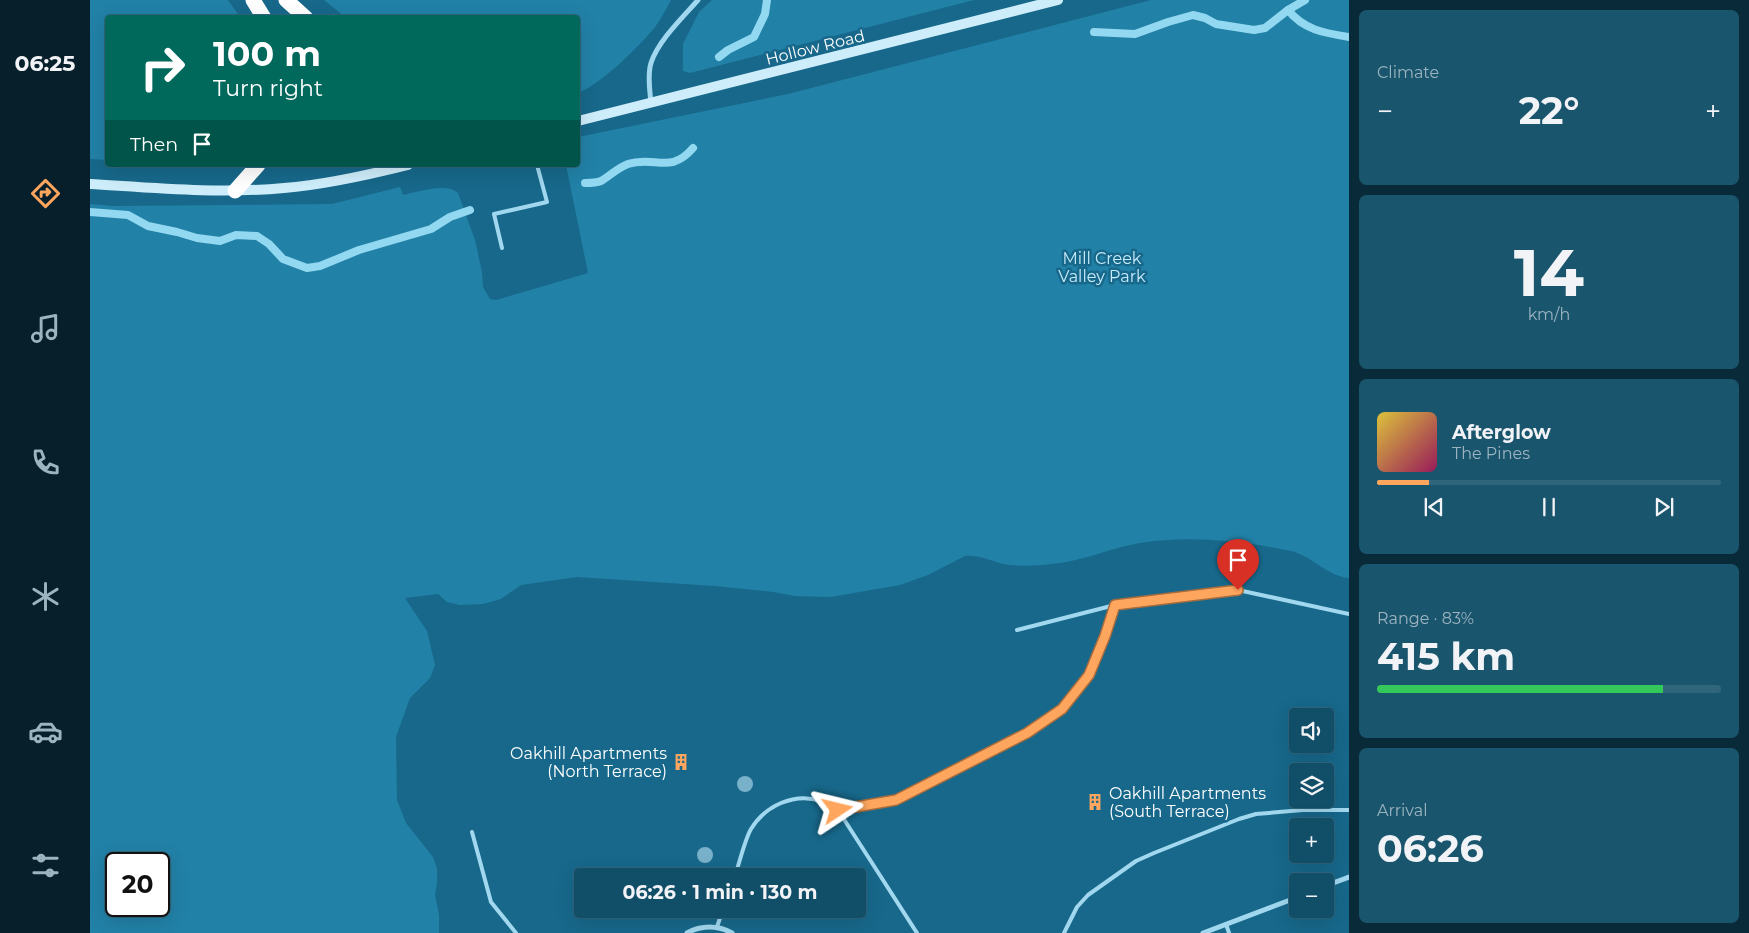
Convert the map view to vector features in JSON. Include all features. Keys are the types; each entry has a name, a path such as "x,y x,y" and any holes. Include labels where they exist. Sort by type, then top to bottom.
{"highway":[{"path":"253,0 262,15"},
{"path":"286,0 303,15"},
{"path":"235,191 256,167"}],"main road":[{"name":"Hollow Road","path":"580,121 1058,0"},
{"path":"90,184 235,191 285,188 398,167"}],"street":[{"path":"651,104 651,64 658,49 668,35 698,0"},
{"path":"1334,883 1349,877"},
{"path":"1203,933 1289,900"},
{"path":"687,933 702,927 717,927 732,933"}],"lane":[{"path":"502,248 494,214 548,202 538,167"},
{"path":"1017,630 1115,605 1238,590 1349,614"},
{"path":"838,810 896,800 1027,733 1062,709 1089,675 1115,605"},
{"path":"737,868 750,830 762,814 780,803 799,798 820,801 838,810 917,933"},
{"path":"1064,933 1077,907 1088,895 1136,861 1154,853 1256,814 1303,810 1349,810"},
{"path":"472,832 491,902 516,933"},
{"path":"717,927 720,918"},
{"path":"1226,924 1229,933"}],"green space":[{"path":"90,0 228,0 239,15 105,15 105,160 90,159"},
{"path":"324,0 671,0 655,27 630,54 597,82 580,92 580,15 343,15"},
{"path":"712,0 974,0 690,73 683,71 683,44 699,12"},
{"name":"Mill Creek Valley Park","path":"1151,0 1349,0 1349,578 1334,574 1306,557 1291,551 1254,544 1216,540 1177,539 1140,543 1073,561 1041,565 1009,565 976,556 965,556 928,575 900,585 831,597 795,596 715,586 577,577 521,585 501,599 483,604 460,605 447,602 438,594 405,598 427,631 435,665 430,678 410,698 396,737 397,800 406,823 433,857 437,869 435,895 439,915 439,933 90,933 90,204 113,206 332,204 400,187 403,195 447,188 458,193 475,240 482,272 483,287 490,299 496,300 588,273 566,167 580,167 580,137 788,94"}],"waterway":[{"path":"719,57 728,50 754,37 765,14 767,0"},
{"path":"1094,32 1135,34 1193,15 1205,18 1216,24 1254,30 1265,28 1288,10 1305,0"},
{"path":"1288,10 1294,17 1308,26 1323,32 1349,37"},
{"path":"585,183 601,181 628,164 638,162 669,163 677,161 693,148"},
{"path":"90,212 128,215 148,226 197,238 220,241 236,235 257,236 269,244 283,259 307,268 320,266 359,250 431,229 450,217 470,210"}],"place":[{"name":"Oakhill Apartments (North Terrace)","path":"681,762"},
{"name":"Oakhill Apartments (South Terrace)","path":"1095,802"}],"route":[{"path":"838,810 896,800 1027,733 1062,709 1089,675 1115,605 1238,590"}]}
